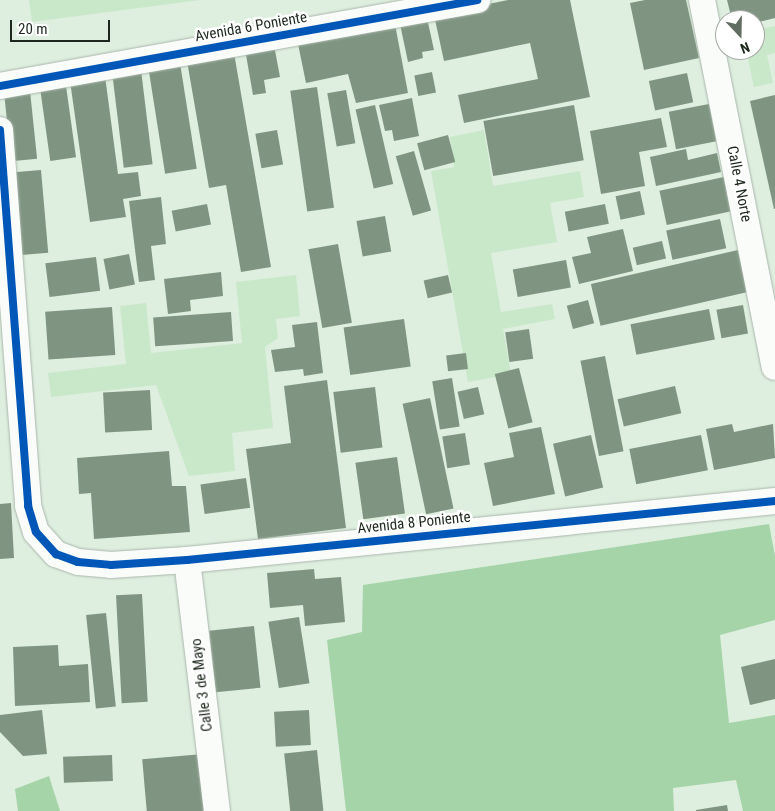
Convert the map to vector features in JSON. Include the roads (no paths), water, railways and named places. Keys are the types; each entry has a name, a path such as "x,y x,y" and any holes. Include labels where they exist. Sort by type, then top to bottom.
{"street":[{"name":"Avenida 6 Poniente","path":"0,86 477,0"},
{"name":"Calle 4 Norte","path":"702,0 775,367"},
{"name":"Avenida 8 Poniente","path":"0,130 28,506 36,532 56,554 78,562 111,565 187,560 775,501"},
{"name":"Calle 3 de Mayo","path":"187,560 217,811"}]}
